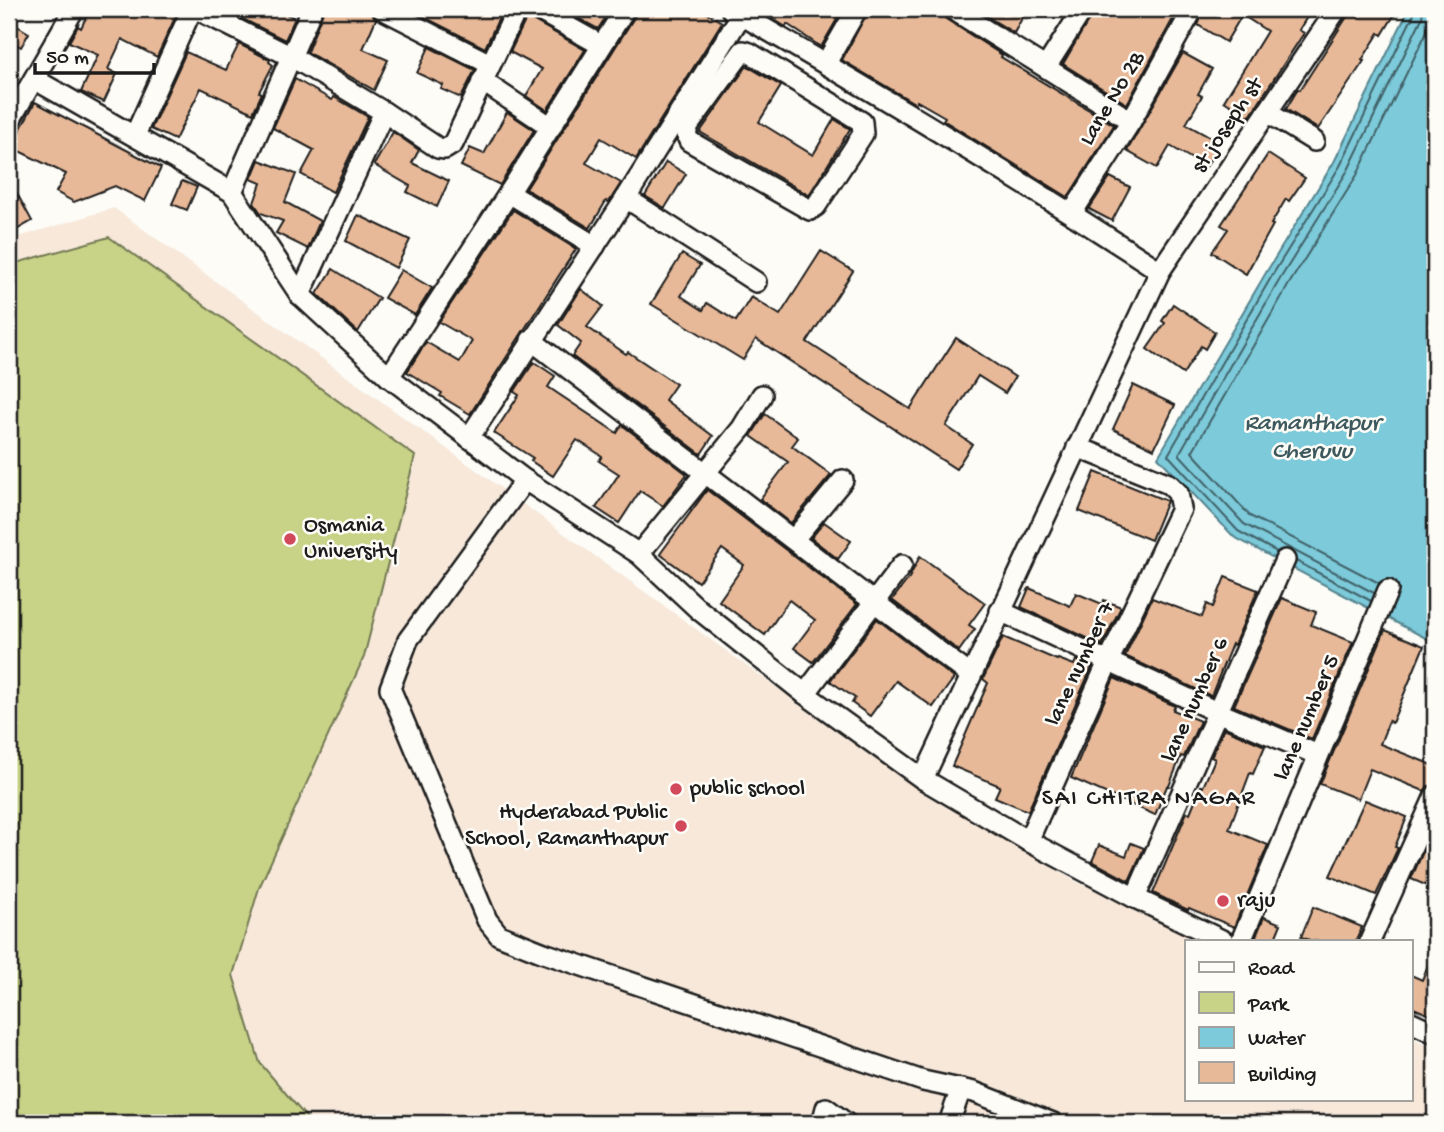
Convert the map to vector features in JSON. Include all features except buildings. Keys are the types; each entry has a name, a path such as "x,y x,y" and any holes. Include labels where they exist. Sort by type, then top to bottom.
{"street":[{"path":"9,122 74,9"},
{"path":"135,135 194,9 292,57 438,148 445,149 453,144 517,9"},
{"path":"232,192 312,9"},
{"path":"382,9 408,15 486,73 551,127"},
{"path":"537,9 601,45"},
{"path":"389,377 625,9"},
{"path":"822,97 856,9"},
{"path":"1046,67 1083,9"},
{"name":"Lane No 2B","path":"1072,213 1131,121 1193,9"},
{"name":"st joseph st","path":"922,779 1160,271 1337,9"},
{"path":"469,438 626,198 739,11 1072,213 1160,271"},
{"path":"965,12 1131,121"},
{"path":"743,51 822,97 862,122 864,128 863,134 816,206 810,210 689,141 686,133 689,125 743,51"},
{"path":"34,79 232,192 300,295 389,377 525,480 639,554 698,609 805,694 922,779 1028,841 1135,898 1222,940"},
{"path":"1268,111 1314,141"},
{"path":"300,295 384,112"},
{"path":"509,193 595,246"},
{"path":"626,198 756,282"},
{"path":"531,340 970,675"},
{"path":"639,554 742,428 762,395"},
{"name":"lane number 7","path":"1028,841 1108,662 1181,509 1178,493 1169,484 1077,447"},
{"path":"525,480 421,621 400,658 390,688 487,920 499,935 544,953 923,1081 961,1089 1052,1123"},
{"path":"794,539 843,480"},
{"name":"lane number 6","path":"1135,898 1285,560"},
{"path":"805,694 901,565"},
{"name":"lane number 5","path":"1241,940 1388,590"},
{"path":"1000,611 1217,712 1318,755"},
{"path":"1370,940 1435,796"},
{"path":"1412,1023 1435,1033"},
{"path":"949,1123 961,1089"},
{"path":"822,1123 826,1108 846,1123"}],"shaded area":[{"name":"Osmania University","path":"114,208 779,689 1073,880 1203,940 1185,940 1185,1100 1412,1100 1412,1038 1435,1049 1435,1123 9,1123 9,240"}],"green space":[{"path":"109,237 415,456 364,657 259,888 233,975 260,1063 311,1123 9,1123 9,265"}],"water":[{"name":"Ramanthapur Cheruvu","path":"1409,9 1435,12 1435,643 1234,537 1158,457 1334,162"}],"place":[{"name":"Osmania University","path":"290,539"},
{"name":"public school","path":"676,789"},
{"name":"Hyderabad Public School, Ramanthapur","path":"681,826"},
{"name":"raju","path":"1223,901"}],"district":[{"name":"SAI CHITRA NAGAR","path":"1149,799"}]}
